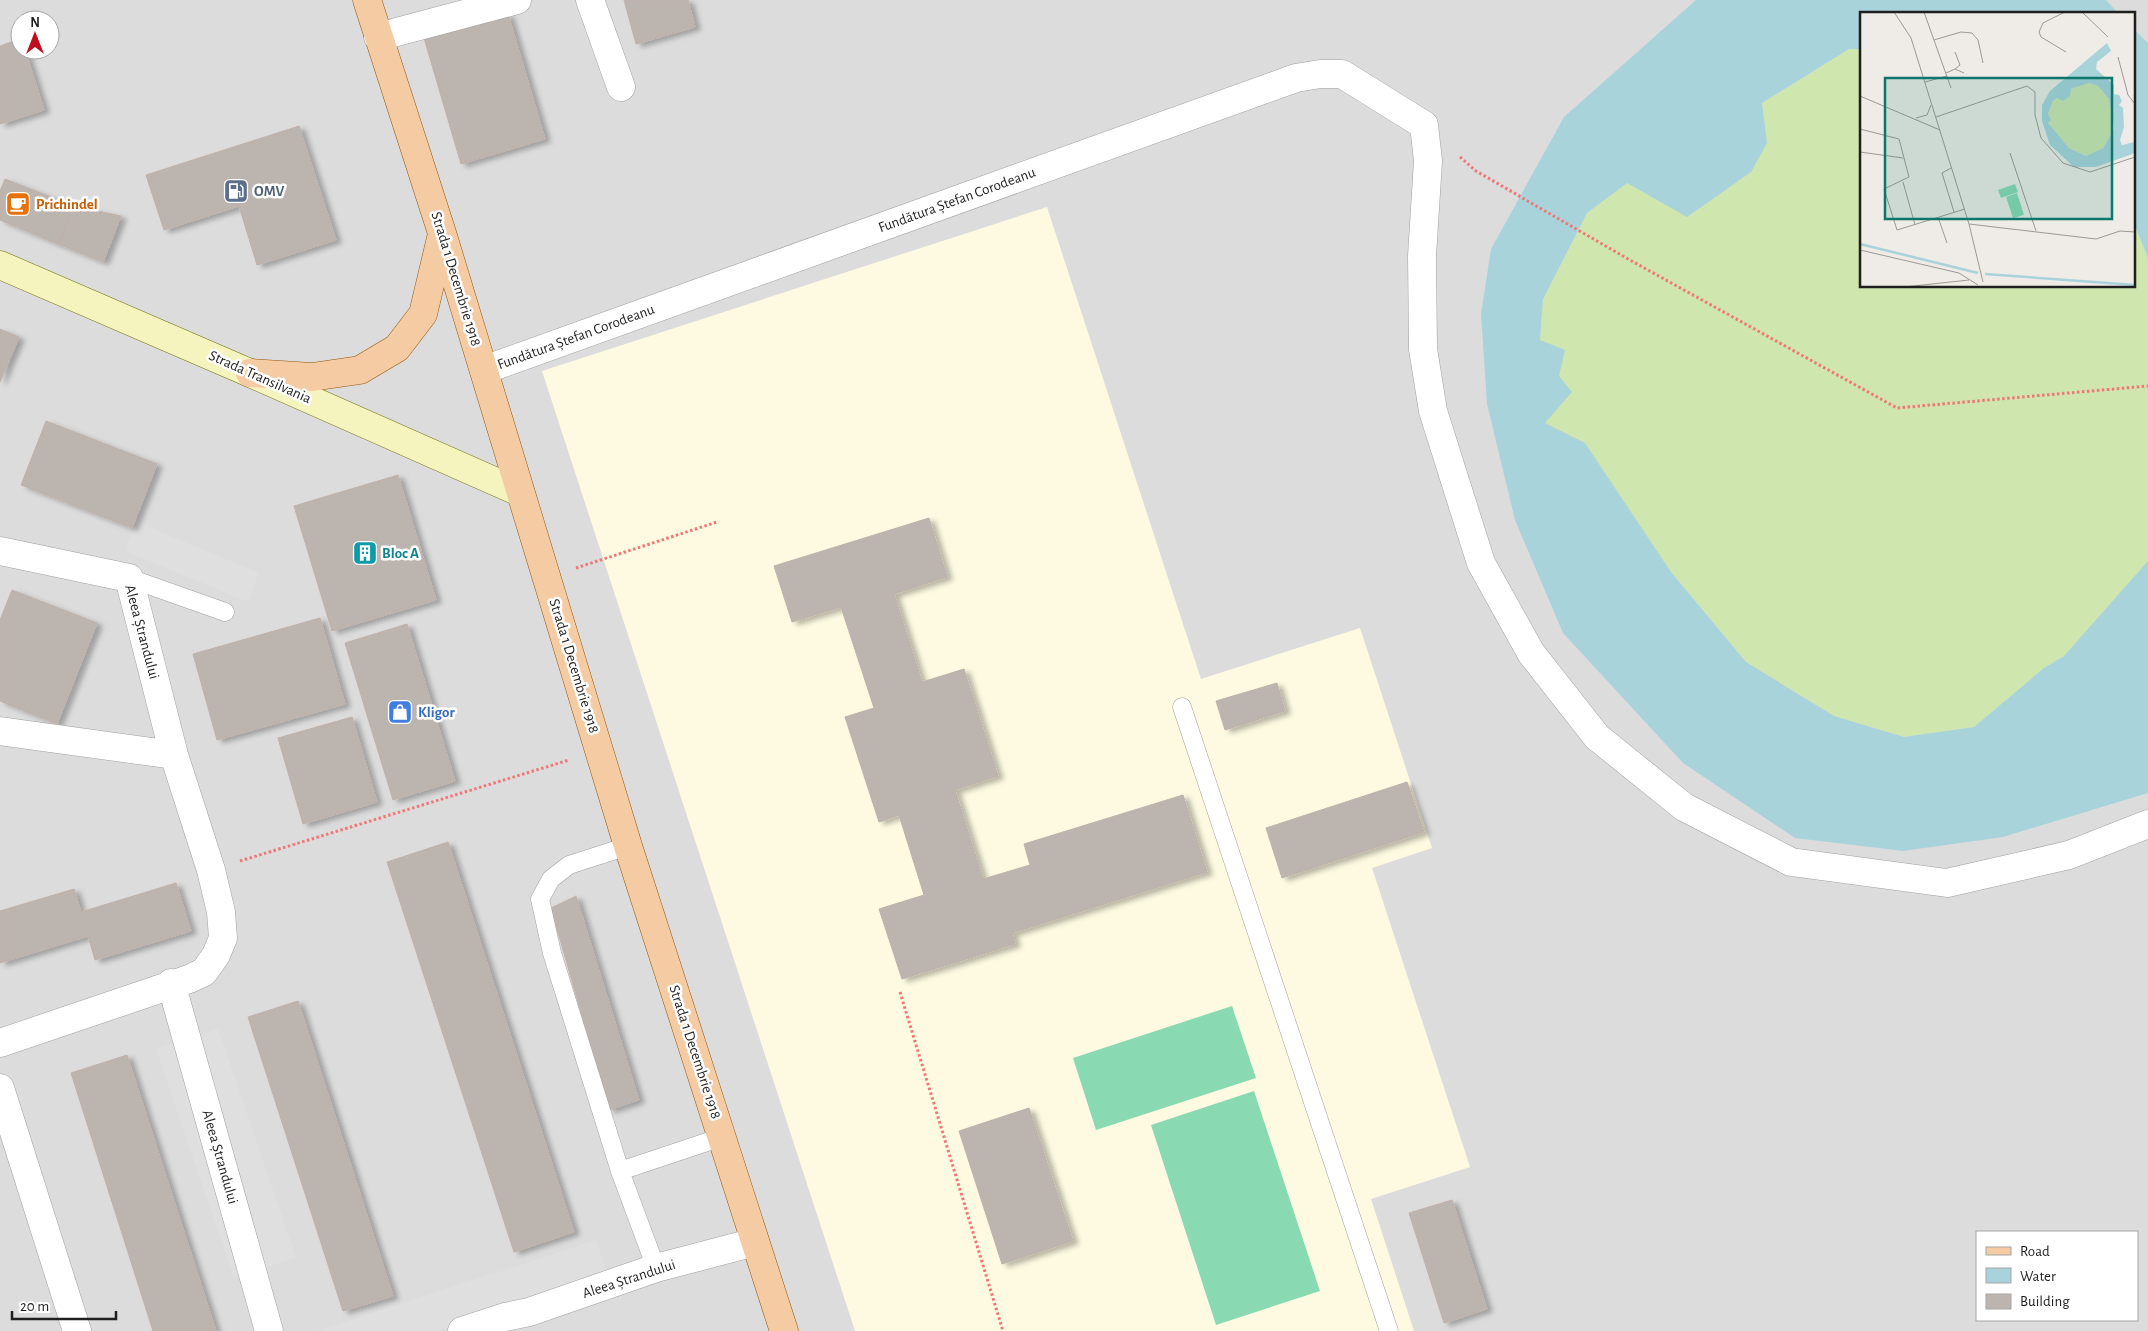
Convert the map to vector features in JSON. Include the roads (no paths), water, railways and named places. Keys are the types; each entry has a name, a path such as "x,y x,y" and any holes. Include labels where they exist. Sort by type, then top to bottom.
{"main road":[{"name":"Strada 1 Decembrie 1918","path":"367,0 442,232 519,492 547,577 628,846 784,1331"},
{"path":"250,373 312,377 360,370 397,348 423,314 442,232"},
{"name":"Strada Transilvania","path":"0,265 519,492"}],"street":[{"path":"378,37 517,0"},
{"path":"590,0 621,87"},
{"name":"Fundătura Ștefan Corodeanu","path":"484,370 1296,78 1320,74 1342,74 1424,125 1428,161 1422,256 1423,349 1433,411 1481,563 1531,653 1597,737 1684,807 1791,862 1947,883 2069,855 2148,824"},
{"name":"Aleea Ștrandului","path":"0,550 129,578 174,755 211,870 221,912 223,938 216,955 204,972 189,979 171,983 0,1043"},
{"path":"0,731 174,755"},
{"name":"Aleea Ștrandului","path":"171,983 269,1331"},
{"path":"0,1088 77,1331"},
{"name":"Aleea Ștrandului","path":"462,1331 507,1324 529,1312 656,1268 755,1242"}],"lane":[{"path":"129,578 225,612"},
{"path":"1182,707 1389,1331"},
{"path":"628,846 569,865 551,878 540,899 552,953 620,1171 656,1268"},
{"path":"620,1171 722,1137"}],"water":[{"path":"1696,0 2106,0 2117,12 1860,12 1860,49 1849,49 1762,103 1767,143 1751,172 1687,217 1627,183 1587,213 1543,299 1540,340 1565,350 1559,376 1572,392 1545,423 1585,443 1671,572 1746,662 1834,716 1904,737 1974,727 2044,668 2064,656 2148,561 2148,793 2003,837 1903,851 1795,838 1683,763 1563,633 1515,520 1487,404 1481,314 1491,249 1564,117"},
{"path":"2136,31 2148,43 2148,258 2136,228"}],"place":[{"name":"OMV","path":"236,191"},
{"name":"Prichindel","path":"18,204"},
{"name":"Bloc A","path":"365,553"},
{"name":"Kligor","path":"400,712"}]}
